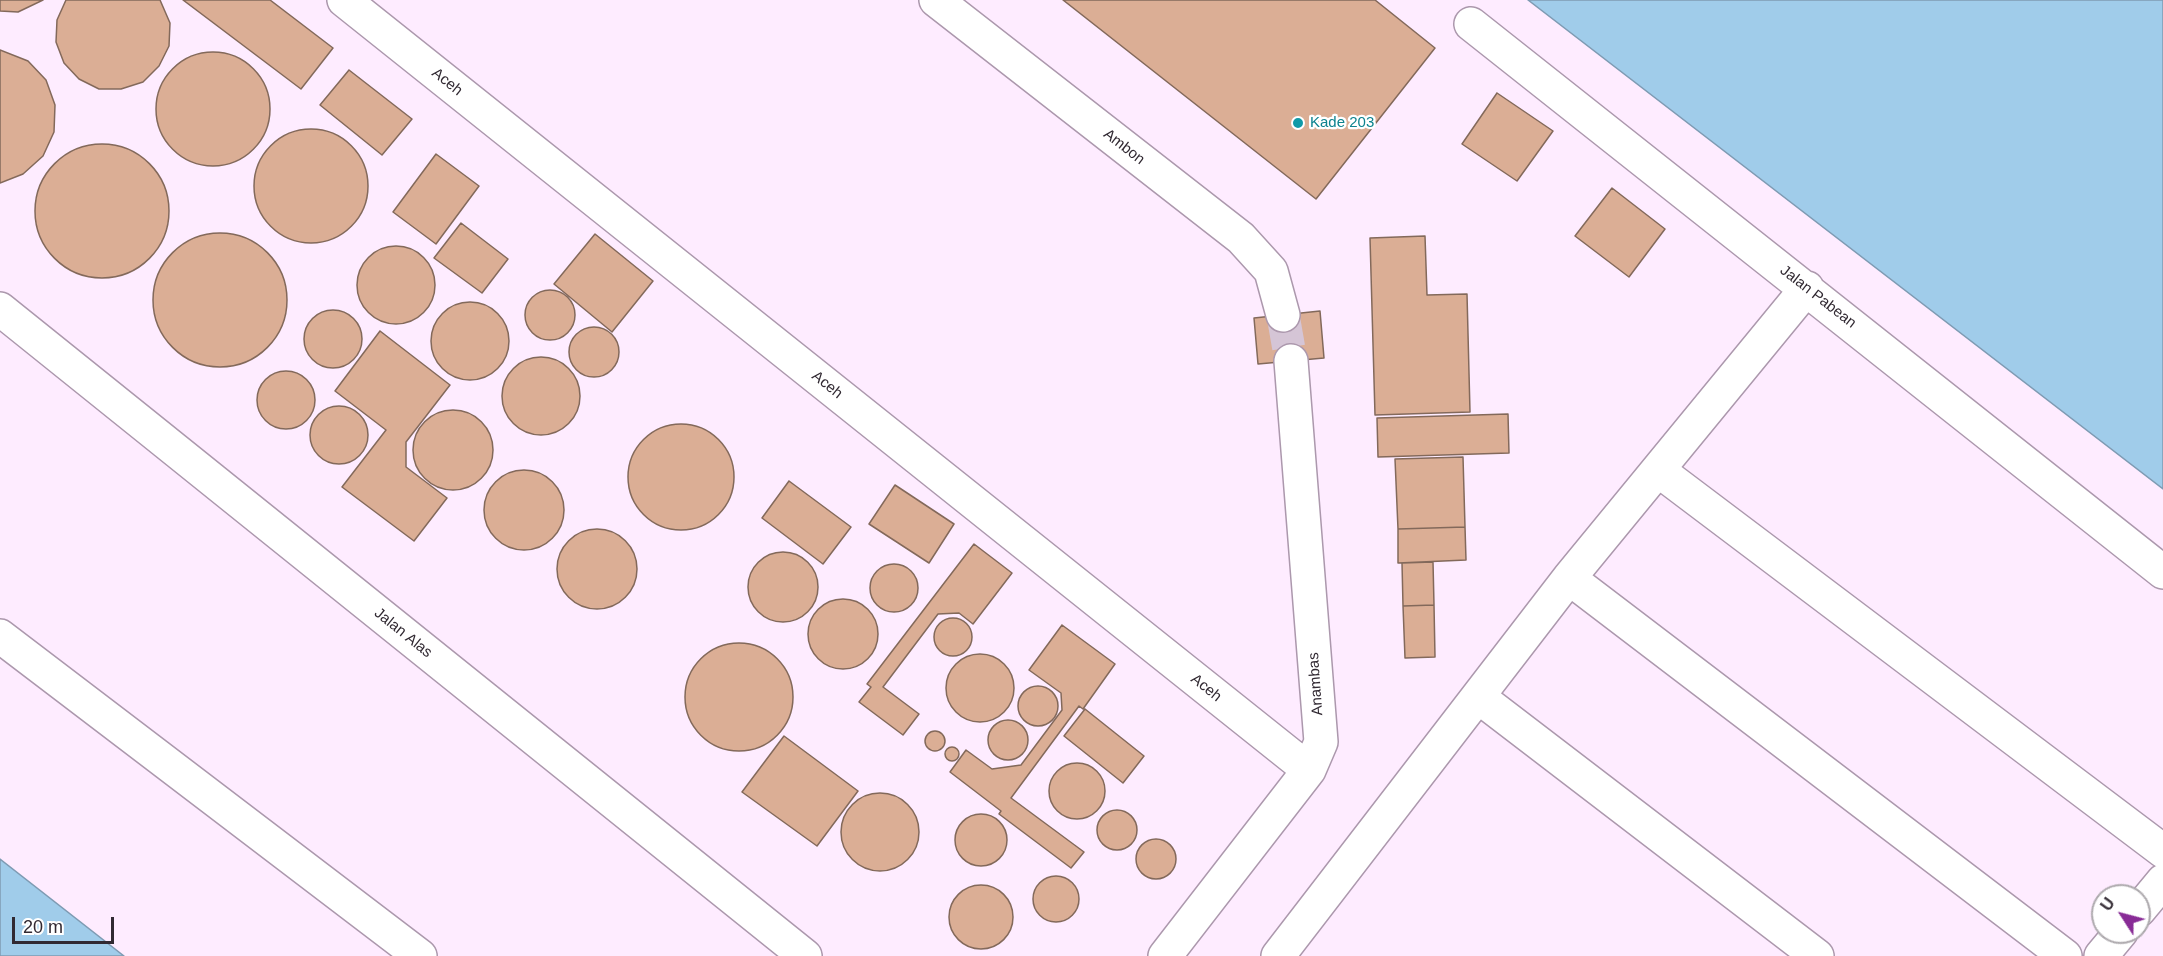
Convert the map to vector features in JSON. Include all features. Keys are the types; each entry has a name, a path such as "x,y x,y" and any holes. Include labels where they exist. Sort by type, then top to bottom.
{"lane":[{"name":"Aceh","path":"344,0 1309,770"},
{"name":"Ambon","path":"936,0 1241,237 1270,271 1283,315"},
{"name":"Jalan Pabean","path":"1471,24 2163,572"},
{"path":"1278,956 1480,698 1569,578 1807,288"},
{"name":"Jalan Alas","path":"0,309 806,956"},
{"name":"Anambas","path":"1165,956 1309,770 1320,742 1291,362"},
{"path":"1658,470 2163,850"},
{"path":"1569,578 2065,956"},
{"path":"0,636 420,956"},
{"path":"1480,698 1817,956"},
{"path":"2151,896 2163,881"},
{"path":"2101,956 2111,944"}],"water":[{"path":"1528,0 2163,0 2163,489"},
{"path":"0,859 124,956 0,956"}],"building":[{"path":"0,0 43,0 18,12 0,11"},
{"path":"66,0 160,0 170,23 169,46 159,66 143,82 121,89 99,89 79,79 64,63 56,42 57,20"},
{"path":"183,0 270,0 333,48 301,89"},
{"name":"Kade 203","path":"1063,0 1375,0 1435,48 1316,199"},
{"path":"0,50 28,61 46,80 55,105 54,132 43,156 23,174 0,183"},
{"path":"213,52 235,57 253,69 265,87 270,109 265,131 253,149 235,161 213,166 191,161 173,149 161,131 156,109 161,87 173,69 191,57"},
{"path":"349,70 412,119 382,155 320,105"},
{"path":"1497,93 1553,131 1517,181 1462,144"},
{"path":"311,129 333,134 351,146 363,164 368,186 363,208 351,226 333,238 311,243 289,238 271,226 259,208 254,186 259,164 271,146 289,134"},
{"path":"102,144 128,149 150,163 164,185 169,211 164,237 150,259 128,273 102,278 76,273 54,259 40,237 35,211 40,185 54,163 76,149"},
{"path":"436,154 479,186 436,244 393,212"},
{"path":"1612,188 1665,229 1629,277 1575,236"},
{"path":"461,223 508,259 482,293 434,258"},
{"path":"220,233 246,238 268,252 282,274 287,300 282,326 268,348 246,362 220,367 194,362 172,348 158,326 153,300 158,274 172,252 194,238"},
{"path":"595,234 653,281 612,332 554,284"},
{"path":"1425,236 1427,295 1467,294 1470,412 1375,415 1370,238"},
{"path":"388,246 404,246 418,252 429,263 435,277 435,293 429,307 418,318 404,324 388,324 374,318 363,307 357,293 357,277 363,263 374,252"},
{"path":"550,290 568,297 575,315 568,333 550,340 532,333 525,315 532,297"},
{"path":"462,302 478,302 492,308 503,319 509,333 509,349 503,363 492,374 478,380 462,380 448,374 437,363 431,349 431,333 437,319 448,308"},
{"path":"327,310 339,310 354,318 362,333 362,345 354,360 339,368 327,368 312,360 304,345 304,333 312,318"},
{"path":"1320,311 1324,358 1258,364 1254,318"},
{"path":"594,327 608,331 615,338 619,352 615,366 608,373 594,377 580,373 573,366 569,352 573,338 580,331"},
{"path":"380,331 450,385 406,442 406,467 447,498 414,541 342,487 386,430 335,391"},
{"path":"533,357 549,357 563,363 574,374 580,388 580,404 574,418 563,429 549,435 533,435 519,429 508,418 502,404 502,388 508,374 519,363"},
{"path":"280,371 292,371 307,379 315,394 315,406 307,421 292,429 280,429 265,421 257,406 257,394 265,379"},
{"path":"333,406 345,406 360,414 368,429 368,441 360,456 345,464 333,464 318,456 310,441 310,429 318,414"},
{"path":"453,410 468,413 481,422 490,435 493,450 490,465 481,478 468,487 453,490 438,487 425,478 416,465 413,450 416,435 425,422 438,413"},
{"path":"1508,414 1509,453 1378,457 1377,418"},
{"path":"681,424 701,428 718,440 730,457 734,477 730,497 718,514 701,526 681,530 661,526 644,514 632,497 628,477 632,457 644,440 661,428"},
{"path":"1463,457 1465,527 1398,529 1395,459"},
{"path":"524,470 539,473 552,482 561,495 564,510 561,525 552,538 539,547 524,550 509,547 496,538 487,525 484,510 487,495 496,482 509,473"},
{"path":"789,481 851,527 823,564 762,518"},
{"path":"895,485 954,524 929,563 869,524"},
{"path":"1465,527 1466,560 1398,563 1398,529"},
{"path":"597,529 612,532 625,541 634,554 637,569 634,584 625,597 612,606 597,609 582,606 569,597 560,584 557,569 560,554 569,541 582,532"},
{"path":"974,544 1012,573 973,624 959,613 938,614 883,687 919,714 903,735 859,702 871,687 867,684"},
{"path":"776,552 790,552 803,558 812,567 818,580 816,600 808,612 790,622 776,622 763,616 754,607 748,594 748,580 754,567 763,558"},
{"path":"1433,562 1434,605 1403,606 1402,563"},
{"path":"889,564 899,564 911,571 918,583 918,593 911,605 899,612 889,612 874,601 870,593 870,583 881,568"},
{"path":"836,599 850,599 863,605 872,614 878,627 876,647 868,659 850,669 836,669 823,663 814,654 808,641 808,627 814,614 823,605"},
{"path":"1434,605 1435,657 1405,658 1403,606"},
{"path":"953,618 960,619 966,624 971,630 971,644 966,650 960,655 953,656 946,655 940,650 935,644 934,637 935,630 940,624 946,619"},
{"path":"1062,625 1115,664 1083,709 1079,706 1011,798 1084,852 1071,868 999,814 1001,811 950,772 966,750 992,769 1021,765 1062,710 1061,693 1029,670"},
{"path":"739,643 760,647 777,659 789,676 793,697 789,718 777,735 760,747 739,751 718,747 701,735 689,718 685,697 689,676 701,659 718,647"},
{"path":"980,654 993,657 1004,664 1011,675 1014,688 1011,701 1004,712 993,719 980,722 967,719 956,712 949,701 946,688 949,675 956,664 967,657"},
{"path":"1038,686 1052,692 1058,706 1052,720 1038,726 1024,720 1018,706 1024,692"},
{"path":"1085,709 1144,756 1123,783 1064,736"},
{"path":"1008,720 1022,726 1028,740 1022,754 1008,760 994,754 988,740 994,726"},
{"path":"935,731 942,734 945,741 942,748 935,751 928,748 925,741 928,734"},
{"path":"784,736 858,791 817,846 742,792"},
{"path":"952,747 957,749 959,754 957,759 952,761 947,759 945,754 947,749"},
{"path":"1072,763 1082,763 1097,771 1103,780 1105,791 1103,802 1097,811 1082,819 1072,819 1061,814 1054,807 1049,796 1049,786 1054,775 1061,768"},
{"path":"880,793 895,796 912,810 919,832 916,847 902,864 880,871 865,868 848,854 841,832 844,817 858,800"},
{"path":"1117,810 1125,811 1131,816 1136,822 1136,838 1131,844 1125,849 1117,850 1109,849 1103,844 1098,838 1097,830 1098,822 1103,816 1109,811"},
{"path":"976,814 986,814 995,818 1003,826 1007,840 1003,854 995,862 986,866 976,866 967,862 959,854 955,845 955,835 959,826 967,818"},
{"path":"1156,839 1164,840 1170,845 1175,851 1175,867 1170,873 1164,878 1156,879 1148,878 1142,873 1137,867 1136,859 1137,851 1142,845 1148,840"},
{"path":"1056,876 1072,883 1079,899 1072,915 1056,922 1040,915 1033,899 1040,883"},
{"path":"981,885 999,891 1007,899 1013,917 1007,935 999,943 981,949 963,943 955,935 949,917 955,899 963,891"}],"tunnel":[{"path":"1283,315 1291,361"}],"place":[{"name":"Kade 203","path":"1298,123"}]}
